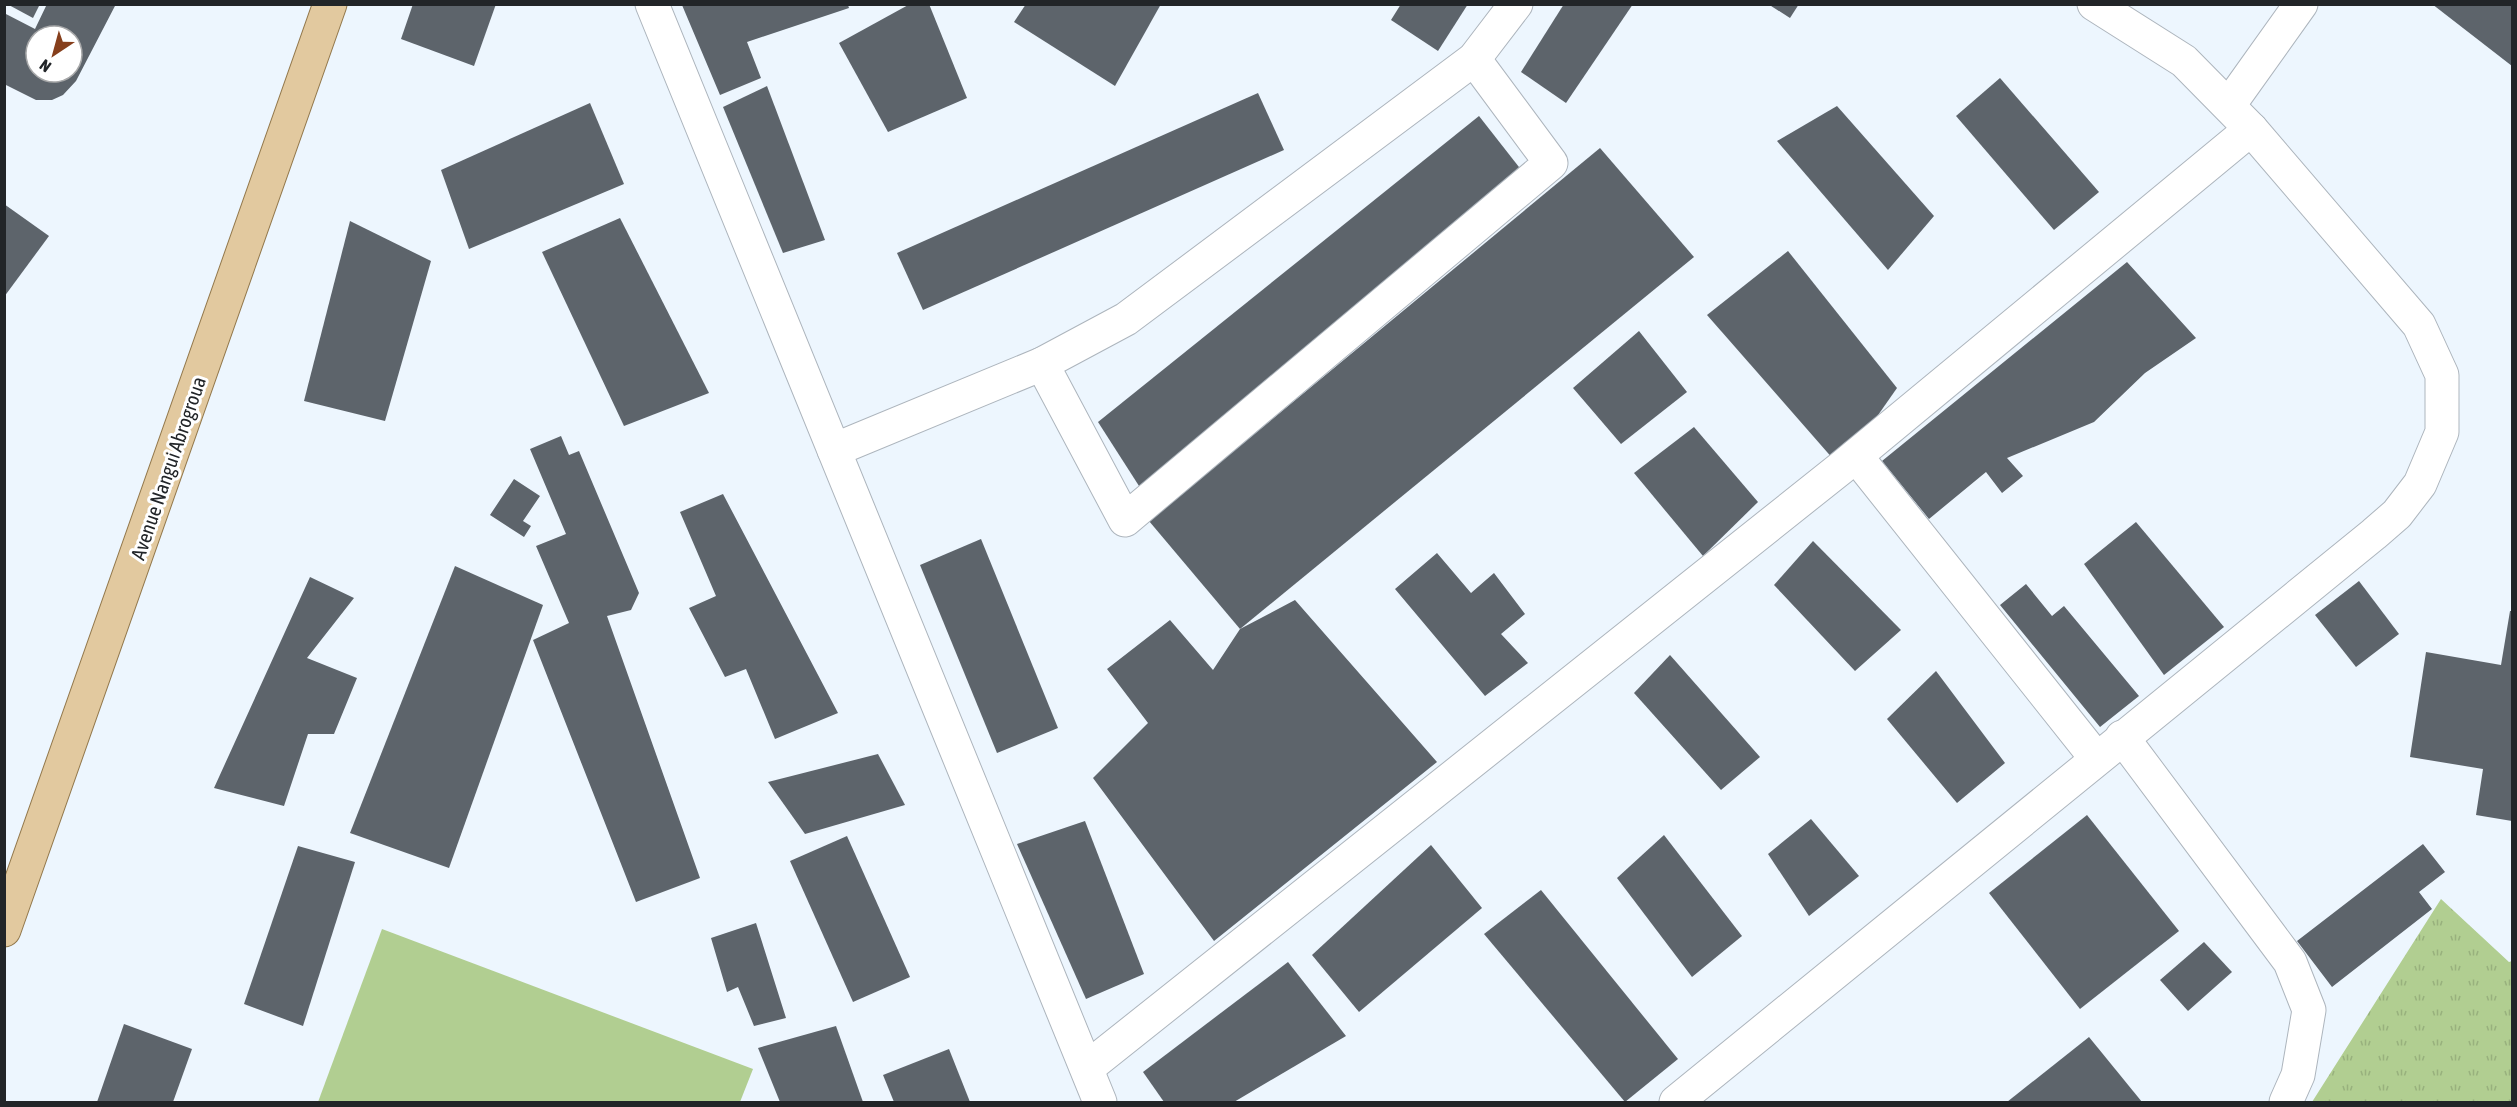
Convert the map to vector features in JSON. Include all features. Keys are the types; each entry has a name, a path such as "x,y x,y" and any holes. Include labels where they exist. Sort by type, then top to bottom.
{"main road":[{"name":"Avenue Nangui Abrogroua","path":"4,930 330,4"}],"lane":[{"path":"652,4 1100,1102"},
{"path":"834,450 1042,364 1126,318 1474,58 1515,4"},
{"path":"1676,1102 2397,514 2420,484 2442,432 2442,375 2419,325 2229,105 2184,61 2094,4"},
{"path":"2229,105 2301,4"},
{"path":"1042,364 1125,520 1551,163 1474,58"},
{"path":"1088,1068 1856,456 2251,129"},
{"path":"1856,456 2096,758"},
{"path":"2122,737 2290,962 2309,1010 2298,1075 2286,1102"}],"green space":[{"path":"2441,899 2509,962 2512,961 2512,1102 2312,1102"},
{"path":"382,929 753,1069 740,1102 318,1102"}],"building":[{"path":"7,4 40,4 33,18"},
{"path":"47,4 116,4 84,66 84,24 37,24"},
{"path":"413,4 496,4 474,66 401,39"},
{"path":"910,4 929,4 967,98 888,132 839,43"},
{"path":"1026,4 1161,4 1115,86 1014,22"},
{"path":"1401,4 1468,4 1438,51 1391,20"},
{"path":"1564,4 1633,4 1566,103 1521,72"},
{"path":"1768,4 1799,4 1790,18"},
{"path":"2432,4 2512,4 2512,66"},
{"path":"682,5 848,5 849,8 747,42 761,78 720,95"},
{"path":"4,13 25,24 24,84 73,84 63,95 52,100 36,100 4,84"},
{"path":"2000,78 2099,192 2054,230 1956,116"},
{"path":"767,86 825,240 783,253 723,107"},
{"path":"1258,93 1284,150 923,310 897,253"},
{"path":"590,103 624,184 469,249 441,170"},
{"path":"1837,106 1934,216 1888,270 1777,141"},
{"path":"1479,116 1530,181 1148,500 1098,422"},
{"path":"1600,148 1694,257 1240,629 1149,521"},
{"path":"4,204 49,236 4,297"},
{"path":"620,218 709,393 624,426 542,252"},
{"path":"350,221 431,261 385,421 304,401"},
{"path":"1788,251 1897,388 1841,468 1707,315"},
{"path":"2127,262 2196,338 2145,373 2094,422 2007,458 2023,476 2002,493 1986,472 1929,519 1882,461"},
{"path":"1639,331 1687,392 1621,444 1573,388"},
{"path":"1694,427 1758,502 1703,556 1634,473"},
{"path":"561,436 569,455 579,451 639,593 631,610 607,616 700,878 636,902 533,640 569,623 536,546 566,534 530,449"},
{"path":"514,479 540,496 523,521 531,526 524,537 490,515"},
{"path":"723,494 838,713 775,739 746,669 725,677 689,608 716,596 680,512"},
{"path":"2136,522 2224,627 2164,675 2084,564"},
{"path":"981,539 1058,728 997,753 920,565"},
{"path":"1813,541 1901,630 1855,671 1774,585"},
{"path":"1437,553 1471,593 1494,573 1525,614 1501,634 1528,663 1485,696 1395,589"},
{"path":"455,566 543,605 449,868 350,833"},
{"path":"310,577 354,598 307,658 357,678 334,734 308,734 284,806 214,788"},
{"path":"2359,581 2399,634 2356,667 2315,615"},
{"path":"2026,584 2052,616 2064,606 2139,696 2100,727 2000,605"},
{"path":"1295,600 1437,762 1214,941 1093,778 1148,723 1107,669 1170,620 1213,670 1240,629"},
{"path":"2510,611 2512,611 2512,821 2476,815 2483,769 2410,757 2426,652 2501,665"},
{"path":"1670,655 1760,757 1721,790 1634,693"},
{"path":"1936,671 2005,763 1957,803 1887,719"},
{"path":"878,754 905,805 805,834 768,782"},
{"path":"2087,815 2179,931 2080,1009 1989,893"},
{"path":"1811,819 1859,876 1809,916 1768,854"},
{"path":"1085,821 1144,974 1086,999 1017,844"},
{"path":"1664,835 1742,936 1692,977 1617,878"},
{"path":"847,836 910,977 853,1002 790,861"},
{"path":"2423,844 2445,872 2419,892 2432,909 2332,987 2297,941"},
{"path":"1431,845 1482,908 1359,1012 1312,955"},
{"path":"298,846 355,862 303,1026 244,1004"},
{"path":"1541,890 1678,1059 1625,1102 1484,934"},
{"path":"756,923 786,1018 754,1026 738,987 727,992 711,938"},
{"path":"2204,942 2232,972 2188,1011 2160,980"},
{"path":"1288,962 1346,1036 1234,1102 1164,1102 1143,1072"},
{"path":"124,1024 192,1049 173,1102 97,1102"},
{"path":"836,1026 863,1102 780,1102 758,1048"},
{"path":"2089,1037 2142,1102 2007,1102"},
{"path":"949,1049 970,1102 894,1102 883,1075"}]}
